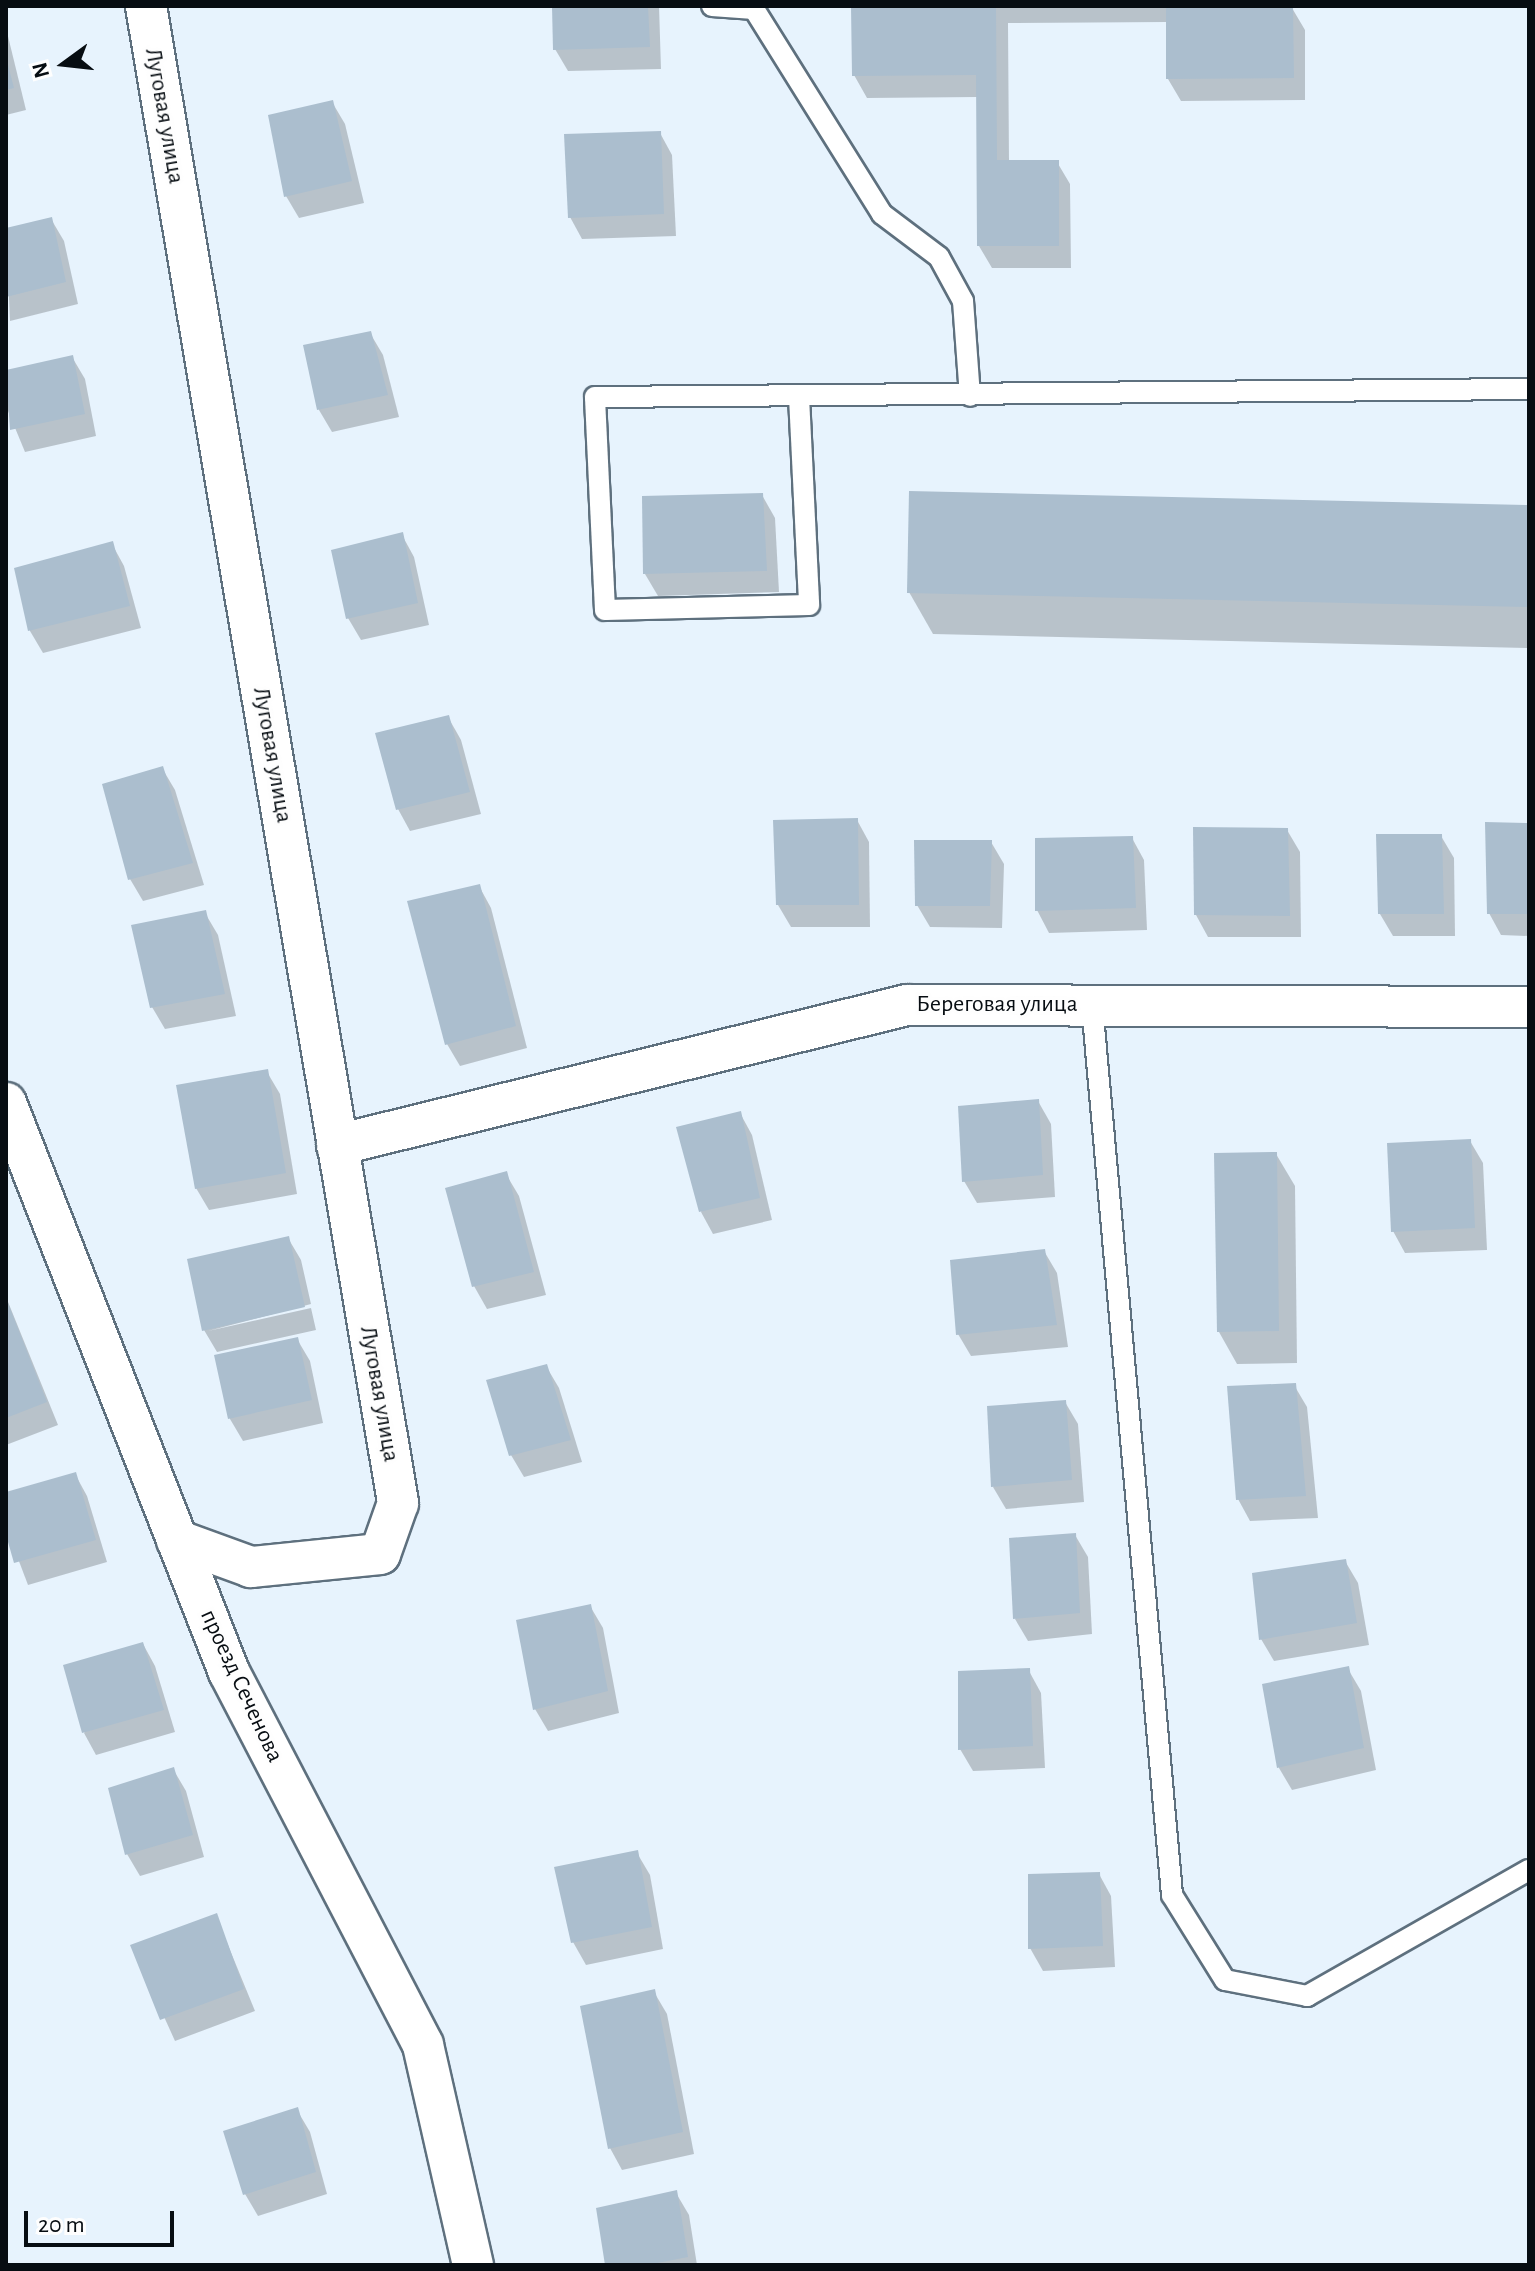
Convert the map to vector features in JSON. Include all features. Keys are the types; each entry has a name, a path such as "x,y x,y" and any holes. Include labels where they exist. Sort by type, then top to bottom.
{"street":[{"name":"Луговая улица","path":"146,6 398,1503 380,1554 251,1567 177,1540"},
{"name":"Береговая улица","path":"337,1145 907,1005 1529,1007"},
{"name":"проезд Сеченова","path":"6,1103 229,1672 423,2045 473,2265"}],"lane":[{"path":"712,6 754,9 882,214 939,257 963,301 970,396"},
{"path":"799,397 809,605 605,610 595,397 1529,389"},
{"path":"1092,1005 1172,1895 1225,1980 1307,1996 1529,1870"}],"building":[{"path":"552,6 648,6 650,47 553,50"},
{"path":"851,6 996,6 997,160 1059,160 1059,246 977,246 976,75 852,76"},
{"path":"1166,6 1293,6 1294,78 1166,79"},
{"path":"6,57 14,88 6,90"},
{"path":"333,100 352,181 284,197 268,115"},
{"path":"661,131 664,214 568,218 564,134"},
{"path":"52,217 66,282 6,297 6,228"},
{"path":"371,331 388,395 317,410 303,345"},
{"path":"73,355 85,414 10,430 6,370"},
{"path":"909,491 1529,505 1529,607 907,593"},
{"path":"763,493 767,571 643,574 642,496"},
{"path":"403,532 418,603 346,619 331,550"},
{"path":"113,541 130,606 28,631 14,568"},
{"path":"449,715 470,792 396,810 375,733"},
{"path":"163,766 193,863 128,880 102,784"},
{"path":"858,818 859,905 776,905 773,820"},
{"path":"1485,822 1529,823 1529,914 1487,914"},
{"path":"1193,827 1288,828 1290,916 1194,915"},
{"path":"1376,834 1442,834 1444,914 1378,914"},
{"path":"1133,836 1136,908 1035,911 1035,838"},
{"path":"914,840 992,840 990,906 915,906"},
{"path":"480,884 516,1026 445,1045 407,901"},
{"path":"206,910 225,994 150,1008 131,925"},
{"path":"268,1069 286,1173 195,1189 176,1085"},
{"path":"1039,1099 1043,1175 962,1182 958,1106"},
{"path":"741,1111 760,1198 699,1212 676,1127"},
{"path":"1471,1139 1475,1228 1391,1232 1387,1143"},
{"path":"1277,1152 1279,1331 1217,1332 1214,1153"},
{"path":"507,1171 534,1272 472,1287 445,1188"},
{"path":"289,1236 305,1307 202,1331 187,1259"},
{"path":"1045,1249 1057,1325 956,1335 950,1260"},
{"path":"6,1298 47,1402 6,1418"},
{"path":"298,1337 312,1400 228,1419 214,1355"},
{"path":"547,1364 571,1440 509,1456 486,1380"},
{"path":"1296,1383 1306,1496 1236,1500 1227,1386"},
{"path":"1066,1400 1072,1480 991,1487 987,1406"},
{"path":"76,1472 96,1540 14,1563 6,1535 6,1492"},
{"path":"1076,1533 1080,1613 1013,1619 1009,1538"},
{"path":"1346,1559 1357,1623 1259,1640 1252,1573"},
{"path":"591,1604 608,1691 533,1710 516,1620"},
{"path":"143,1642 164,1710 82,1733 63,1665"},
{"path":"1349,1666 1364,1748 1277,1768 1262,1684"},
{"path":"1030,1668 1033,1746 958,1750 958,1671"},
{"path":"174,1767 193,1835 125,1855 108,1788"},
{"path":"638,1850 652,1927 571,1943 554,1867"},
{"path":"1100,1872 1103,1946 1028,1949 1028,1874"},
{"path":"217,1913 244,1989 160,2020 130,1945"},
{"path":"655,1989 683,2132 608,2149 580,2006"},
{"path":"298,2107 316,2172 243,2195 223,2131"},
{"path":"677,2190 688,2257 647,2265 605,2265 596,2208"}]}
